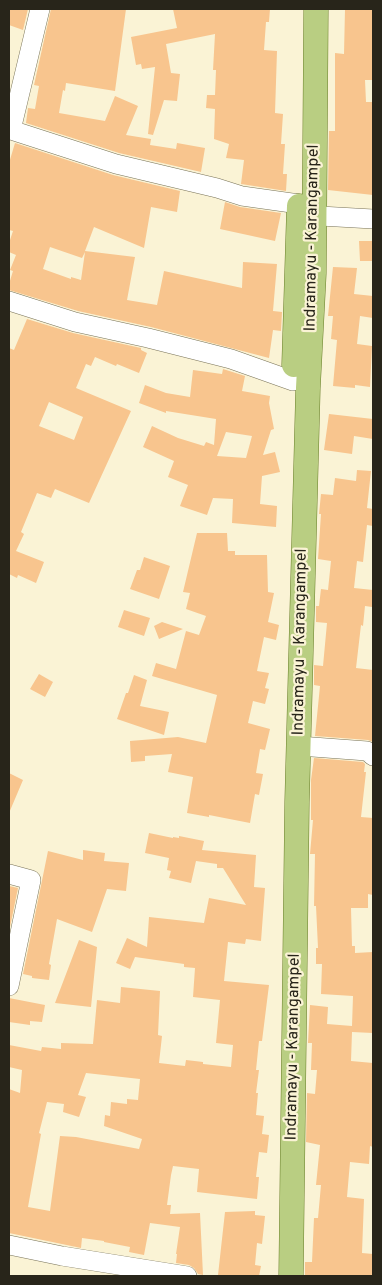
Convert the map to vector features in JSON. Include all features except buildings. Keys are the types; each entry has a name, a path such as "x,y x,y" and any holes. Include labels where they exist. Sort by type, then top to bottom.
{"main road":[{"name":"Indramayu - Karangampel","path":"296,546 308,388 314,273 304,212 300,9"},
{"name":"Indramayu - Karangampel","path":"291,1276 296,546 293,381 316,9"},
{"name":"Indramayu - Karangampel","path":"277,1276 294,753"}],"street":[{"path":"40,9 10,133 116,164 217,188 304,212 373,219"},
{"path":"9,301 75,322 231,359 293,381"},
{"path":"294,753 367,751 373,756"},
{"path":"9,874 30,880 9,986"},
{"path":"9,1245 187,1276"}]}
